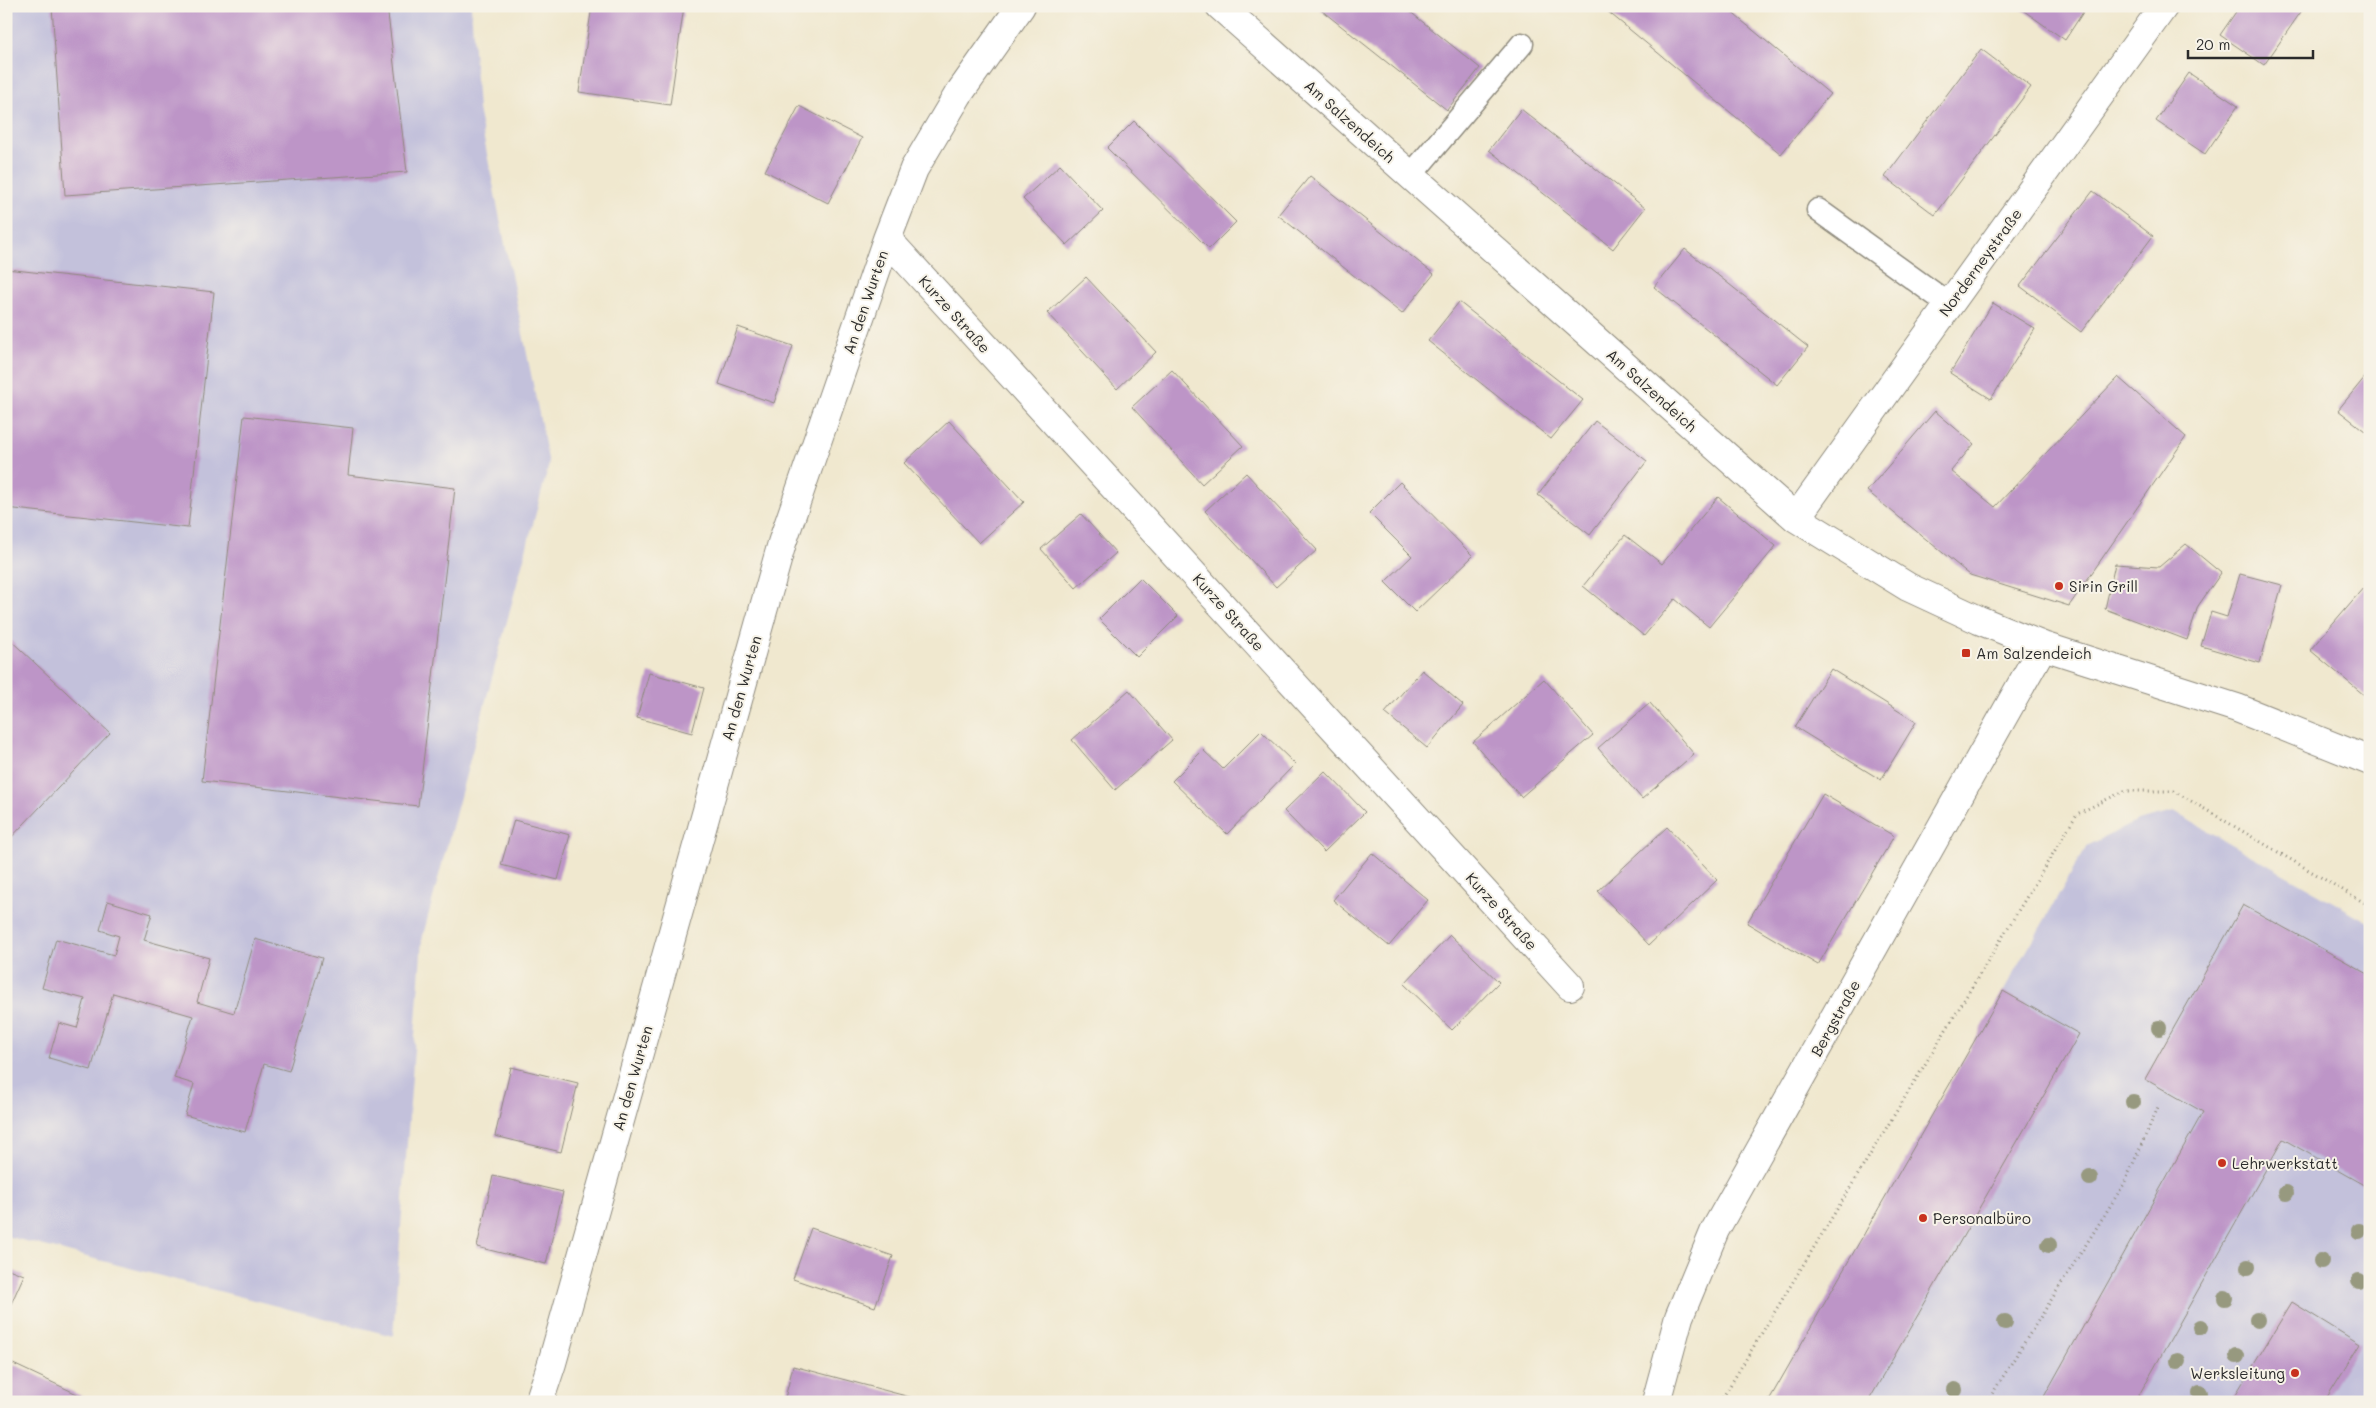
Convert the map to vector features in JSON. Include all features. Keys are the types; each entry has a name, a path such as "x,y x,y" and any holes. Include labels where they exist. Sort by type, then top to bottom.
{"street":[{"name":"An den Wurten","path":"539,1402 552,1363 782,543 887,239 914,169 958,95 1021,6"},
{"name":"Am Salzendeich","path":"1220,6 1796,518 1908,587 2043,646 2237,708 2370,761"},
{"name":"Norderneystraße","path":"1796,518 2164,6"},
{"name":"Kurze Straße","path":"887,239 1570,986"},
{"name":"Bergstraße","path":"1656,1402 1679,1317 1715,1230 2043,646"}],"lane":[{"path":"1411,175 1522,44"},
{"path":"1818,210 1950,305"}],"path":[{"path":"1720,1402 2076,814 2124,791 2174,791 2370,906"},
{"path":"1987,1402 2124,1184 2159,1105"}],"shaded area":[{"path":"6,6 471,6 478,109 549,464 422,939 393,1336 6,1236"},
{"path":"2174,812 2370,923 2370,1402 1768,1402 2087,846 2137,821"}],"building":[{"path":"52,6 387,6 407,172 65,195"},
{"path":"592,6 684,6 670,105 579,92"},
{"path":"1323,6 1403,6 1480,68 1447,110 1321,10"},
{"path":"1601,6 1724,6 1830,94 1781,154"},
{"path":"2017,6 2087,6 2065,40"},
{"path":"2240,6 2305,6 2264,65 2220,35"},
{"path":"1981,49 2031,87 1935,215 1885,177"},
{"path":"2189,73 2238,106 2205,154 2156,121"},
{"path":"799,106 862,138 828,203 765,171"},
{"path":"1521,109 1645,208 1613,249 1489,150"},
{"path":"1134,121 1236,222 1209,249 1107,148"},
{"path":"1060,165 1103,211 1067,245 1023,199"},
{"path":"1310,176 1434,274 1402,314 1278,215"},
{"path":"2093,191 2153,236 2081,332 2020,286"},
{"path":"1685,249 1808,347 1777,385 1654,287"},
{"path":"6,269 214,292 188,528 6,508"},
{"path":"1086,277 1156,352 1117,389 1047,313"},
{"path":"1459,302 1583,400 1551,439 1428,341"},
{"path":"1993,303 2035,329 1991,399 1950,373"},
{"path":"738,327 793,346 774,403 719,384"},
{"path":"1172,370 1243,446 1202,484 1132,407"},
{"path":"2370,371 2370,435 2338,410"},
{"path":"2118,377 2186,437 2069,606 1970,575 1867,491 1935,411 1974,444 1951,471 1995,507"},
{"path":"244,416 353,428 348,475 455,488 418,806 202,781"},
{"path":"949,421 1024,502 979,543 904,463"},
{"path":"1595,421 1647,461 1590,535 1538,495"},
{"path":"1246,473 1317,550 1276,587 1205,511"},
{"path":"1400,482 1473,556 1415,612 1385,582 1412,556 1369,513"},
{"path":"1718,497 1776,546 1709,627 1675,599 1644,636 1583,586 1625,535 1662,564"},
{"path":"1081,514 1116,553 1076,588 1041,549"},
{"path":"2186,544 2221,573 2198,606 2187,640 2105,609 2115,564 2159,567"},
{"path":"2240,574 2282,585 2260,663 2201,646 2211,612 2227,617"},
{"path":"1140,578 1178,616 1137,657 1099,619"},
{"path":"2370,580 2370,700 2310,650"},
{"path":"6,636 110,733 6,843"},
{"path":"1831,669 1916,722 1881,780 1795,727"},
{"path":"1422,670 1463,705 1427,748 1385,713"},
{"path":"649,673 704,688 692,733 637,718"},
{"path":"1544,679 1593,735 1521,797 1473,742"},
{"path":"1129,690 1172,740 1115,790 1072,740"},
{"path":"1650,703 1694,754 1642,799 1598,748"},
{"path":"1261,731 1295,764 1227,834 1172,781 1203,750 1223,769"},
{"path":"1325,771 1365,812 1324,852 1284,811"},
{"path":"1823,794 1894,836 1818,965 1747,923"},
{"path":"514,820 570,835 558,880 501,865"},
{"path":"1667,827 1717,880 1649,945 1598,891"},
{"path":"1372,853 1428,900 1389,946 1333,900"},
{"path":"108,901 152,914 144,940 209,958 197,1002 234,1013 255,939 322,958 289,1071 264,1064 245,1132 185,1115 194,1084 174,1078 193,1016 113,993 91,1070 49,1058 59,1023 77,1028 85,999 42,988 56,939 114,955 119,936 100,930"},
{"name":"Lehrwerkstatt","path":"2243,905 2370,975 2370,1188 2283,1139 2135,1402 2041,1402 2203,1112 2145,1079"},
{"path":"1450,935 1499,982 1452,1030 1404,984"},
{"name":"Personalbüro","path":"2003,991 2079,1034 1868,1402 1768,1402"},
{"path":"511,1067 578,1083 561,1152 495,1136"},
{"path":"493,1176 563,1192 546,1264 477,1247"},
{"path":"811,1228 893,1256 875,1307 793,1279"},
{"path":"6,1268 24,1275 6,1315"},
{"name":"Werksleitung","path":"2292,1302 2360,1344 2324,1402 2231,1402"},
{"path":"9,1362 94,1402 6,1402 6,1367"},
{"path":"793,1366 921,1400 921,1402 784,1402"}],"place":[{"name":"Sirin Grill","path":"2059,586"},
{"name":"Am Salzendeich","path":"1966,653"},
{"name":"Lehrwerkstatt","path":"2222,1163"},
{"name":"Personalbüro","path":"1923,1218"},
{"name":"Werksleitung","path":"2295,1373"}]}
